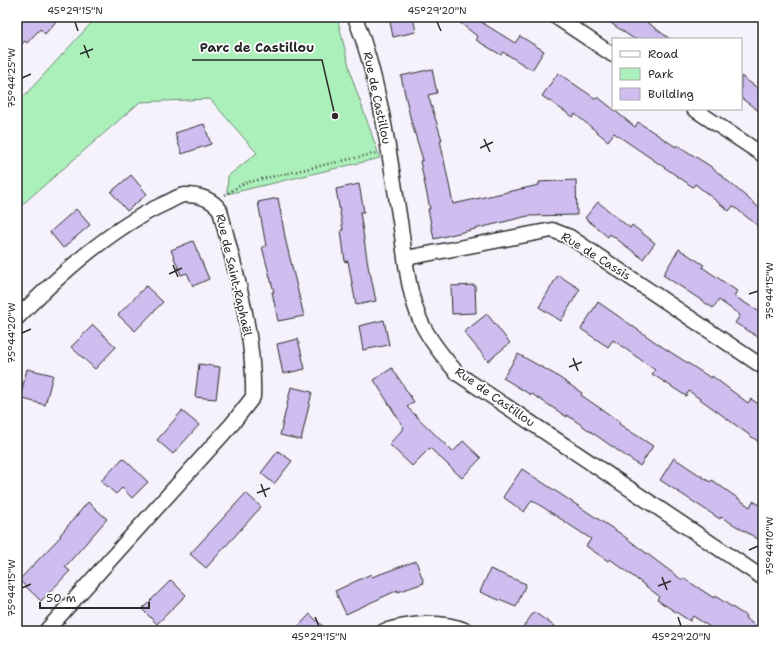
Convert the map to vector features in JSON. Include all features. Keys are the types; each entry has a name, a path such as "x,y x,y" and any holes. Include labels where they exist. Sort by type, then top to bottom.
{"street":[{"name":"Rue de Castillou","path":"355,17 365,43 384,125 411,290 421,322 438,350 458,374 763,578"},
{"path":"556,17 612,54"},
{"path":"696,110 763,155"},
{"name":"Rue de Saint-Raphaël","path":"17,318 33,302 96,247 129,223 157,207 184,195 202,198 214,202 220,210 247,316 253,366 253,397 232,424 46,631"},
{"name":"Rue de Cassis","path":"406,258 552,230 570,237 763,367"},
{"path":"384,631 405,625 436,624 467,631"}],"path":[{"path":"214,202 244,183 388,150"}],"green space":[{"path":"91,17 337,17 352,78 380,158 227,194 228,176 257,153 210,99 140,102 17,209 17,104 94,20"}],"building":[{"path":"17,17 60,17 45,34 40,29 27,43 25,41 17,49"},
{"path":"389,17 413,17 416,32 393,37"},
{"path":"453,17 473,17 515,43 520,36 544,51 532,70 503,52 501,55 476,40 478,37"},
{"path":"602,17 640,17 669,38 633,38"},
{"path":"432,69 437,93 428,95 442,140 440,140 453,204 539,185 539,182 576,180 577,215 528,216 434,239 428,209 430,209 420,161 423,160 411,121 401,76"},
{"path":"558,73 596,99 598,97 612,108 612,110 614,110 635,127 638,122 676,147 677,145 710,166 763,211 763,230 733,206 729,211 695,184 693,187 614,133 608,141 575,114 573,117 542,96"},
{"path":"742,77 763,92 763,114 742,99"},
{"path":"204,124 211,144 182,154 175,133"},
{"path":"131,175 147,194 127,211 111,192"},
{"path":"359,184 364,212 360,212 369,272 376,301 356,305 348,261 345,262 341,230 343,230 336,189"},
{"path":"278,198 286,242 304,316 278,321 272,292 274,292 262,247 266,246 258,202"},
{"path":"598,202 630,228 632,225 655,243 643,259 610,234 608,237 585,218"},
{"path":"76,209 90,225 63,248 50,232"},
{"path":"193,241 209,279 193,286 187,273 181,275 171,250"},
{"path":"679,249 704,265 702,267 737,291 734,296 763,314 763,340 735,323 740,315 719,300 713,308 663,275"},
{"path":"558,275 580,289 561,321 539,307"},
{"path":"475,285 476,313 452,314 451,286"},
{"path":"146,286 163,302 135,331 118,315"},
{"path":"598,302 661,346 711,378 712,376 748,403 751,399 763,407 763,445 689,391 686,396 652,374 655,370 613,340 608,347 581,329"},
{"path":"487,314 510,343 488,361 464,332"},
{"path":"384,320 389,345 363,350 359,326"},
{"path":"93,325 116,347 95,369 71,347"},
{"path":"298,339 305,369 283,374 277,344"},
{"path":"518,354 554,374 582,393 581,395 620,422 619,424 653,446 640,466 567,415 567,417 532,394 531,395 503,378"},
{"path":"199,364 220,367 216,399 195,397"},
{"path":"392,368 414,402 407,407 453,452 463,441 481,458 462,478 430,448 412,466 389,444 404,428 374,380"},
{"path":"27,369 53,375 45,405 20,398"},
{"path":"291,387 312,392 301,440 280,435"},
{"path":"182,411 199,425 173,454 157,440"},
{"path":"278,451 292,461 274,484 261,473"},
{"path":"123,458 148,482 132,498 122,488 116,494 101,481"},
{"path":"674,458 710,482 712,480 750,507 753,501 763,507 763,542 721,517 720,519 660,480"},
{"path":"522,469 621,534 682,580 683,578 746,616 745,618 763,631 716,631 693,616 690,621 657,600 659,596 610,559 608,561 586,546 591,539 532,500 524,512 503,497"},
{"path":"246,493 261,507 206,568 190,554"},
{"path":"88,502 107,519 65,567 70,571 41,601 19,580 61,536 60,535"},
{"path":"416,561 424,583 398,592 398,590 346,614 335,591 371,574 372,577"},
{"path":"490,569 526,584 516,607 480,592"},
{"path":"171,580 186,595 157,624 142,609"},
{"path":"534,612 561,631 520,631"},
{"path":"310,614 316,620 328,631 294,631"}],"place":[{"name":"Parc de Castillou","path":"335,116"}]}
